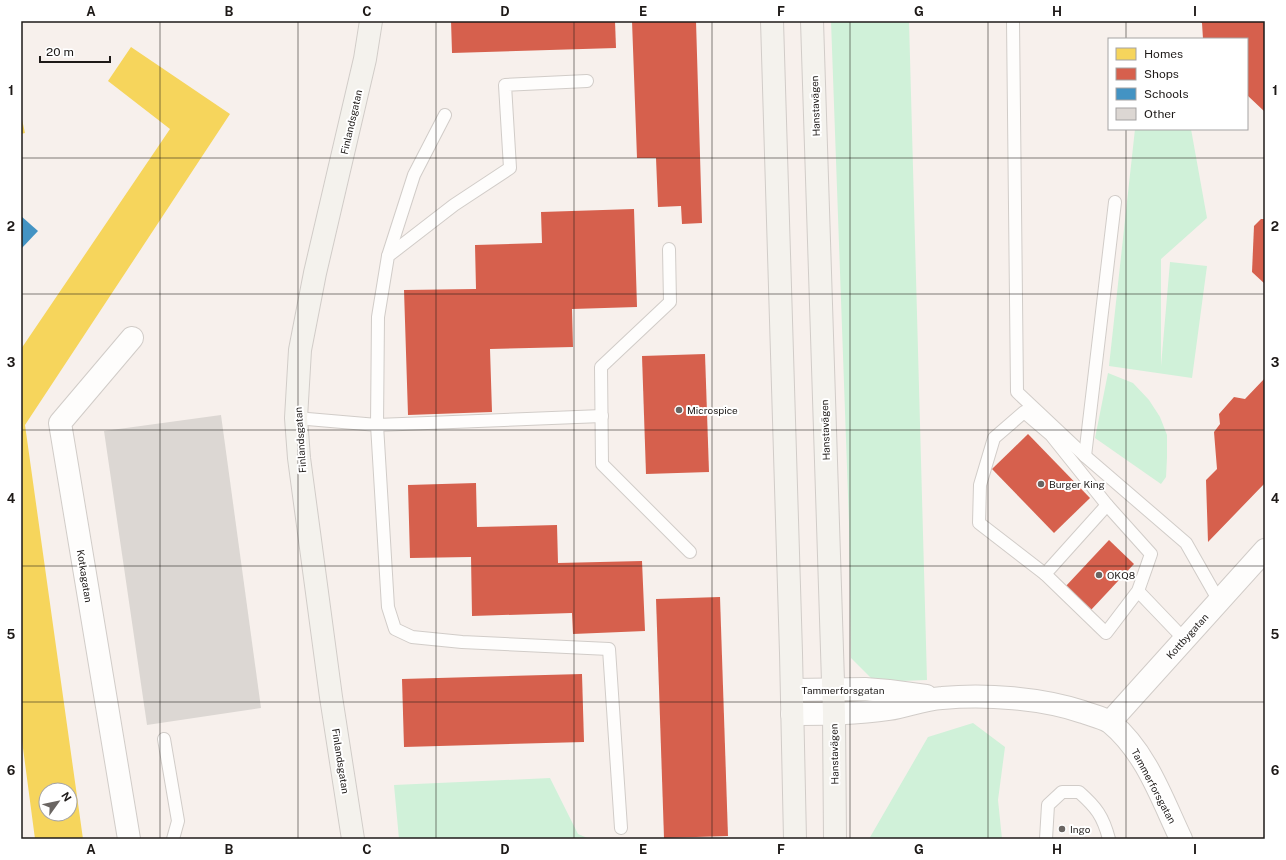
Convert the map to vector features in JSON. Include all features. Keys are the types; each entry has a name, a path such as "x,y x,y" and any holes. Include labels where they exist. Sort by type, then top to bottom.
{"main road":[{"name":"Finlandsgatan","path":"353,839 331,698 296,418 300,350 315,273 365,59 371,21"},
{"path":"772,21 795,839"},
{"name":"Hanstavägen","path":"812,21 834,713 835,839"}],"street":[{"name":"Kotkagatan","path":"129,839 60,423 132,338"},
{"name":"Kottbygatan","path":"1110,722 1265,550"},
{"name":"Tammerforsgatan","path":"792,690 889,690 941,698"},
{"name":"Tammerforsgatan","path":"792,714 888,709 941,698 985,696 1025,699 1073,709 1110,722 1135,748 1153,779 1181,839"}],"lane":[{"path":"1013,21 1017,392 1085,456 1186,543 1219,601"},
{"path":"388,256 454,205 510,168 505,85 587,81"},
{"path":"445,115 414,175 388,256 378,317 378,425 388,607 395,629 412,637 462,642 609,650 621,828"},
{"path":"1085,456 1115,202"},
{"path":"669,249 670,302 601,367 602,464 690,552"},
{"path":"1024,412 1051,435 1107,505 1151,554 1138,591 1106,633 1045,574 979,523 980,485 994,438 1024,412"},
{"path":"296,418 378,425 602,416"},
{"path":"1045,574 1107,505"},
{"path":"1138,591 1184,639"},
{"path":"164,739 178,821 173,839"},
{"path":"1046,839 1048,805 1062,792 1079,792 1093,804 1105,824 1109,839"}],"green space":[{"path":"831,21 909,21 927,680 875,682 851,658 849,523"},
{"path":"1135,130 1191,130 1207,218 1161,259 1161,366 1170,262 1207,266 1192,378 1109,366"},
{"path":"1108,373 1133,383 1149,400 1160,417 1167,435 1166,477 1161,484 1095,438"},
{"path":"973,723 1005,747 998,800 1002,839 869,839 928,737"},
{"path":"550,778 578,834 590,839 399,839 394,785"}],"building: Homes":[{"path":"131,47 230,114 25,425 75,782 38,782 38,822 78,822 78,803 83,839 35,839 21,733 21,349 170,129 108,81"},
{"path":"21,115 25,133 21,134"}],"building: Shops":[{"path":"451,21 615,21 616,48 452,53"},
{"path":"632,21 696,21 702,223 682,224 681,206 658,207 656,158 637,158"},
{"path":"1199,21 1265,21 1265,112 1248,96 1248,38 1203,38 1202,23"},
{"path":"634,209 637,307 572,309 573,347 490,349 492,412 408,415 404,290 476,289 475,245 542,243 541,212"},
{"path":"1261,219 1265,219 1265,284 1252,272 1254,226"},
{"path":"705,354 709,472 646,474 642,356"},
{"path":"1265,378 1265,483 1208,542 1206,480 1217,469 1214,432 1220,424 1219,414 1234,397 1245,399"},
{"name":"Burger King","path":"1028,434 1090,498 1054,533 992,469"},
{"path":"476,483 477,527 557,525 558,563 642,561 645,631 573,634 572,613 472,616 471,557 410,558 408,485"},
{"name":"OKQ8","path":"1109,540 1134,564 1090,611 1065,587"},
{"path":"720,597 728,836 664,838 656,599"},
{"path":"582,674 584,742 404,747 402,679"}],"building: Schools":[{"path":"21,216 38,231 21,249"}],"building: Other":[{"path":"221,415 261,708 147,725 104,431"}],"place":[{"name":"Microspice","path":"679,410"},
{"name":"Burger King","path":"1041,484"},
{"name":"OKQ8","path":"1099,575"},
{"name":"Ingo","path":"1062,829"}]}
